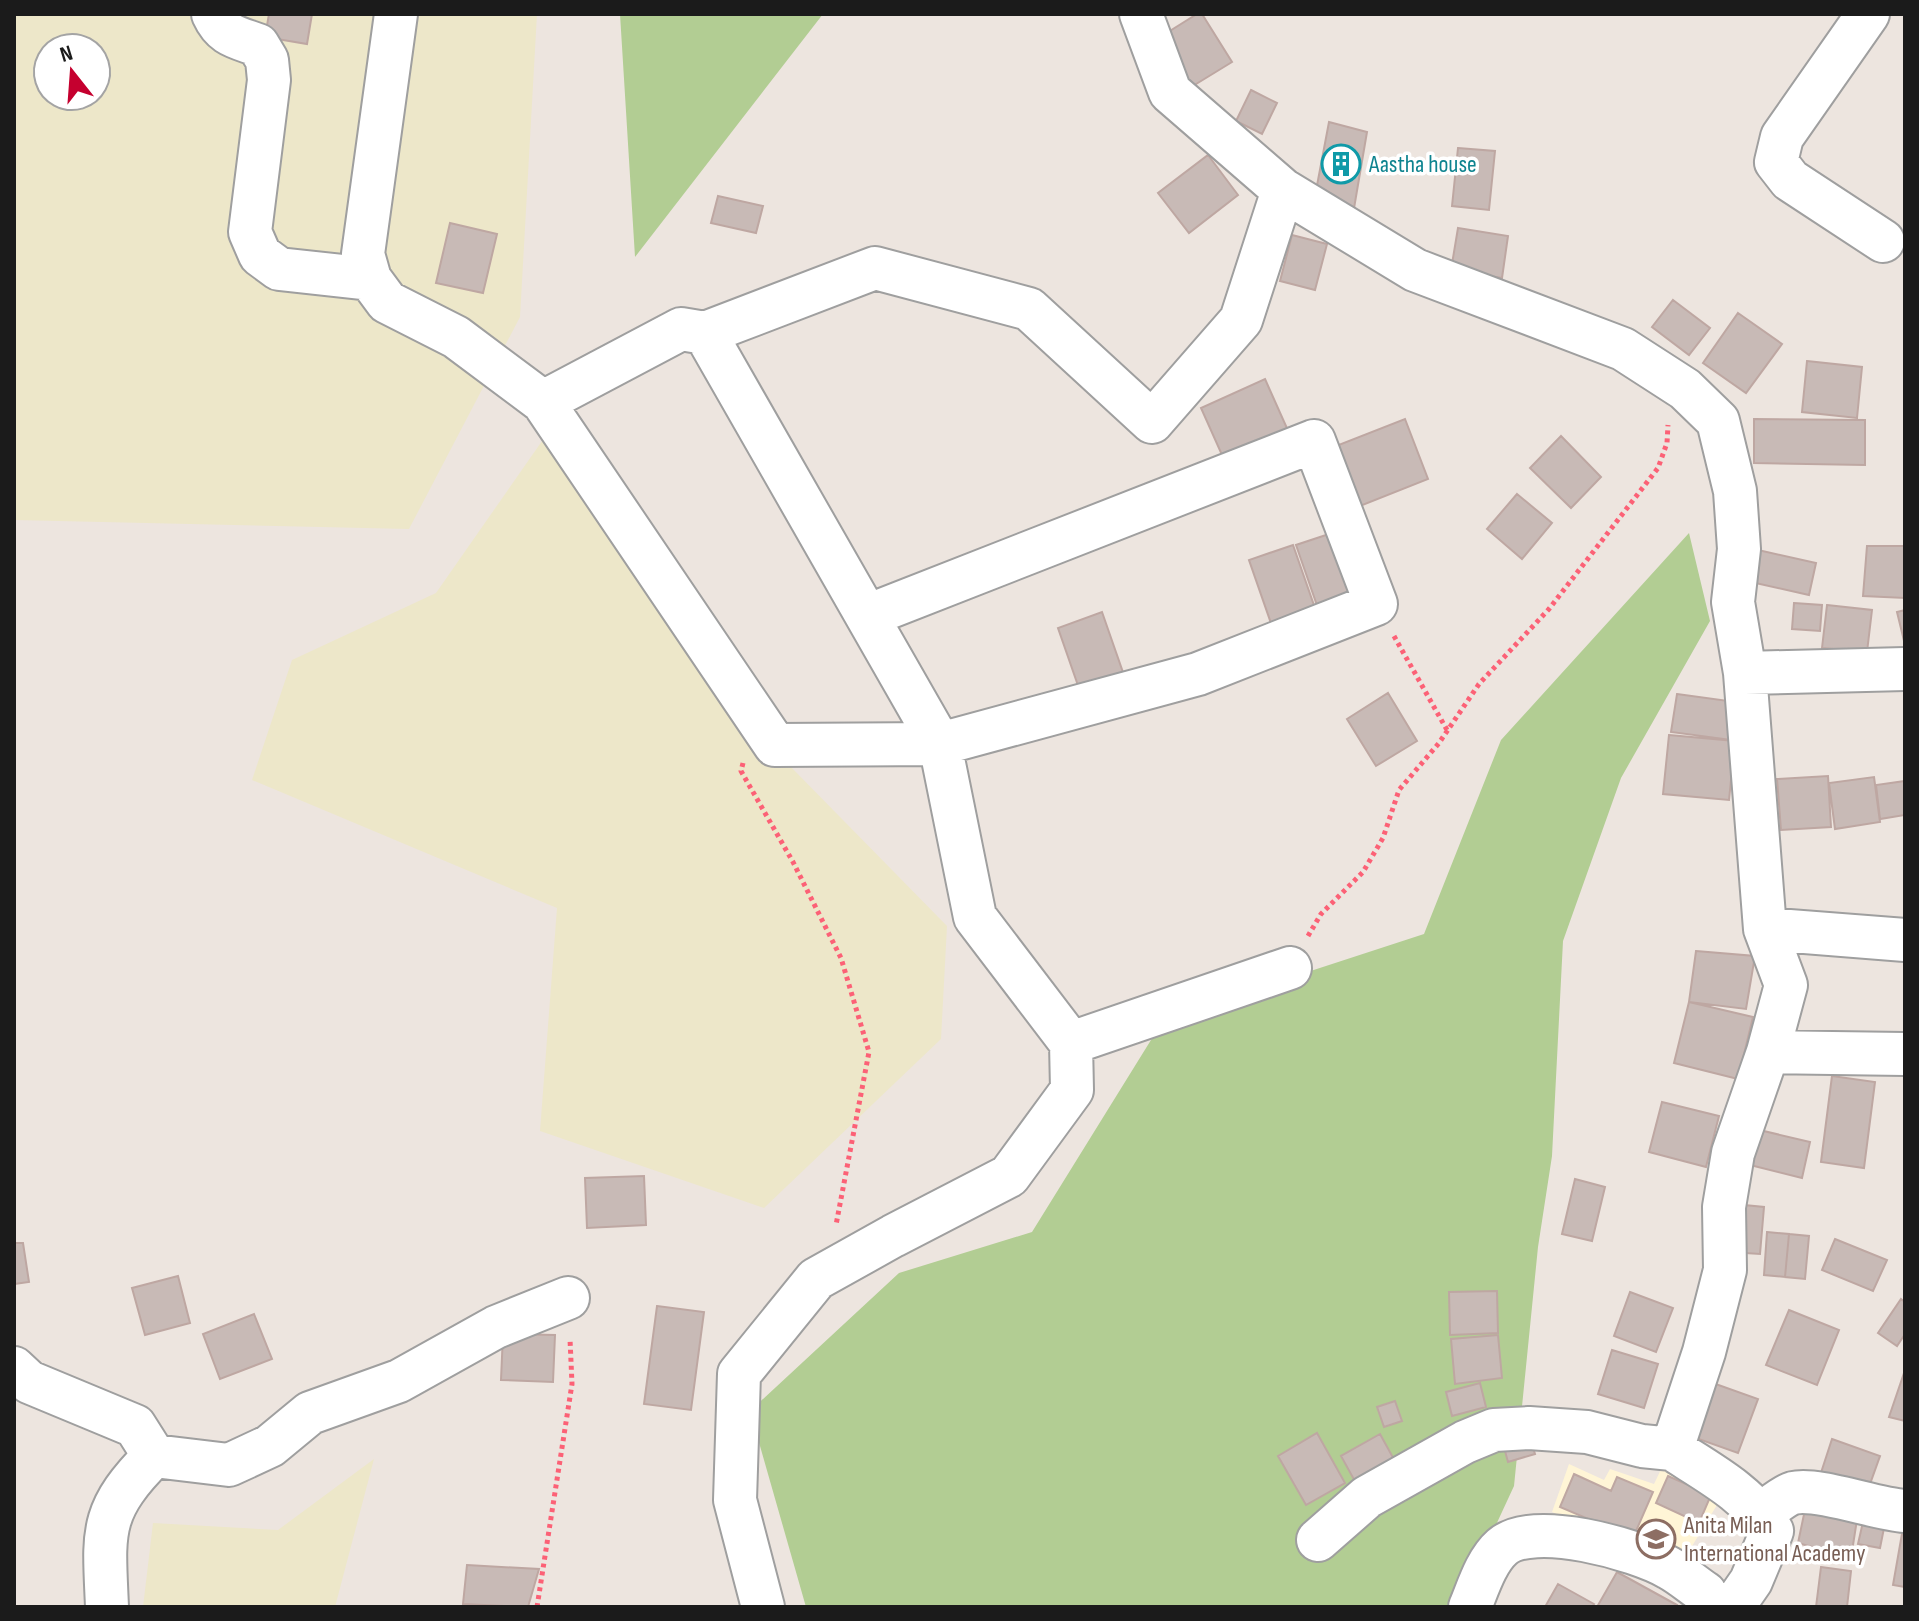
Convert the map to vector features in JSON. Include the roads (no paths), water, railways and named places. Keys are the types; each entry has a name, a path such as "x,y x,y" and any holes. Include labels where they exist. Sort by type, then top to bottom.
{"street":[{"path":"213,14 220,28 233,37 258,45 267,60 269,80 250,232 260,255 279,269 370,279"},
{"path":"396,14 363,254 370,279 387,302 456,337 543,402 775,745 940,744 1198,674 1376,604 1314,441 867,616"},
{"path":"1141,14 1170,92 1283,190 1415,270 1623,349 1685,389 1718,421 1735,491 1739,549 1733,602 1745,673 1765,929 1786,985 1768,1052 1733,1153 1724,1207 1725,1270 1704,1352 1672,1449"},
{"path":"1868,14 1782,137 1776,162 1790,180 1883,241"},
{"path":"543,402 681,329 705,333 875,268 1029,309 1152,422 1241,320 1283,190"},
{"path":"705,333 940,744 975,917 1071,1043 1072,1090 1009,1176 816,1279 739,1374 735,1500 763,1607"},
{"path":"1745,673 1905,669"},
{"path":"1765,929 1905,940"},
{"path":"1071,1043 1290,968"},
{"path":"1768,1052 1905,1054"},
{"path":"154,1456 229,1465 270,1446 310,1413 399,1381 496,1327 568,1298"},
{"path":"14,1368 29,1382 135,1426 154,1456"},
{"path":"1318,1540 1367,1497 1465,1442 1494,1430 1529,1428 1587,1432 1642,1446 1672,1449 1743,1496 1761,1514 1772,1531 1751,1581 1733,1607"},
{"path":"107,1607 104,1538 113,1504 154,1456"},
{"path":"1761,1514 1792,1493 1830,1495 1883,1509 1905,1511"},
{"path":"1470,1607 1493,1557 1504,1545 1534,1534 1619,1546 1668,1567 1705,1593 1709,1607"}],"place":[{"name":"Aastha house","path":"1341,164"},
{"name":"Anita Milan International Academy","path":"1656,1539"}]}
